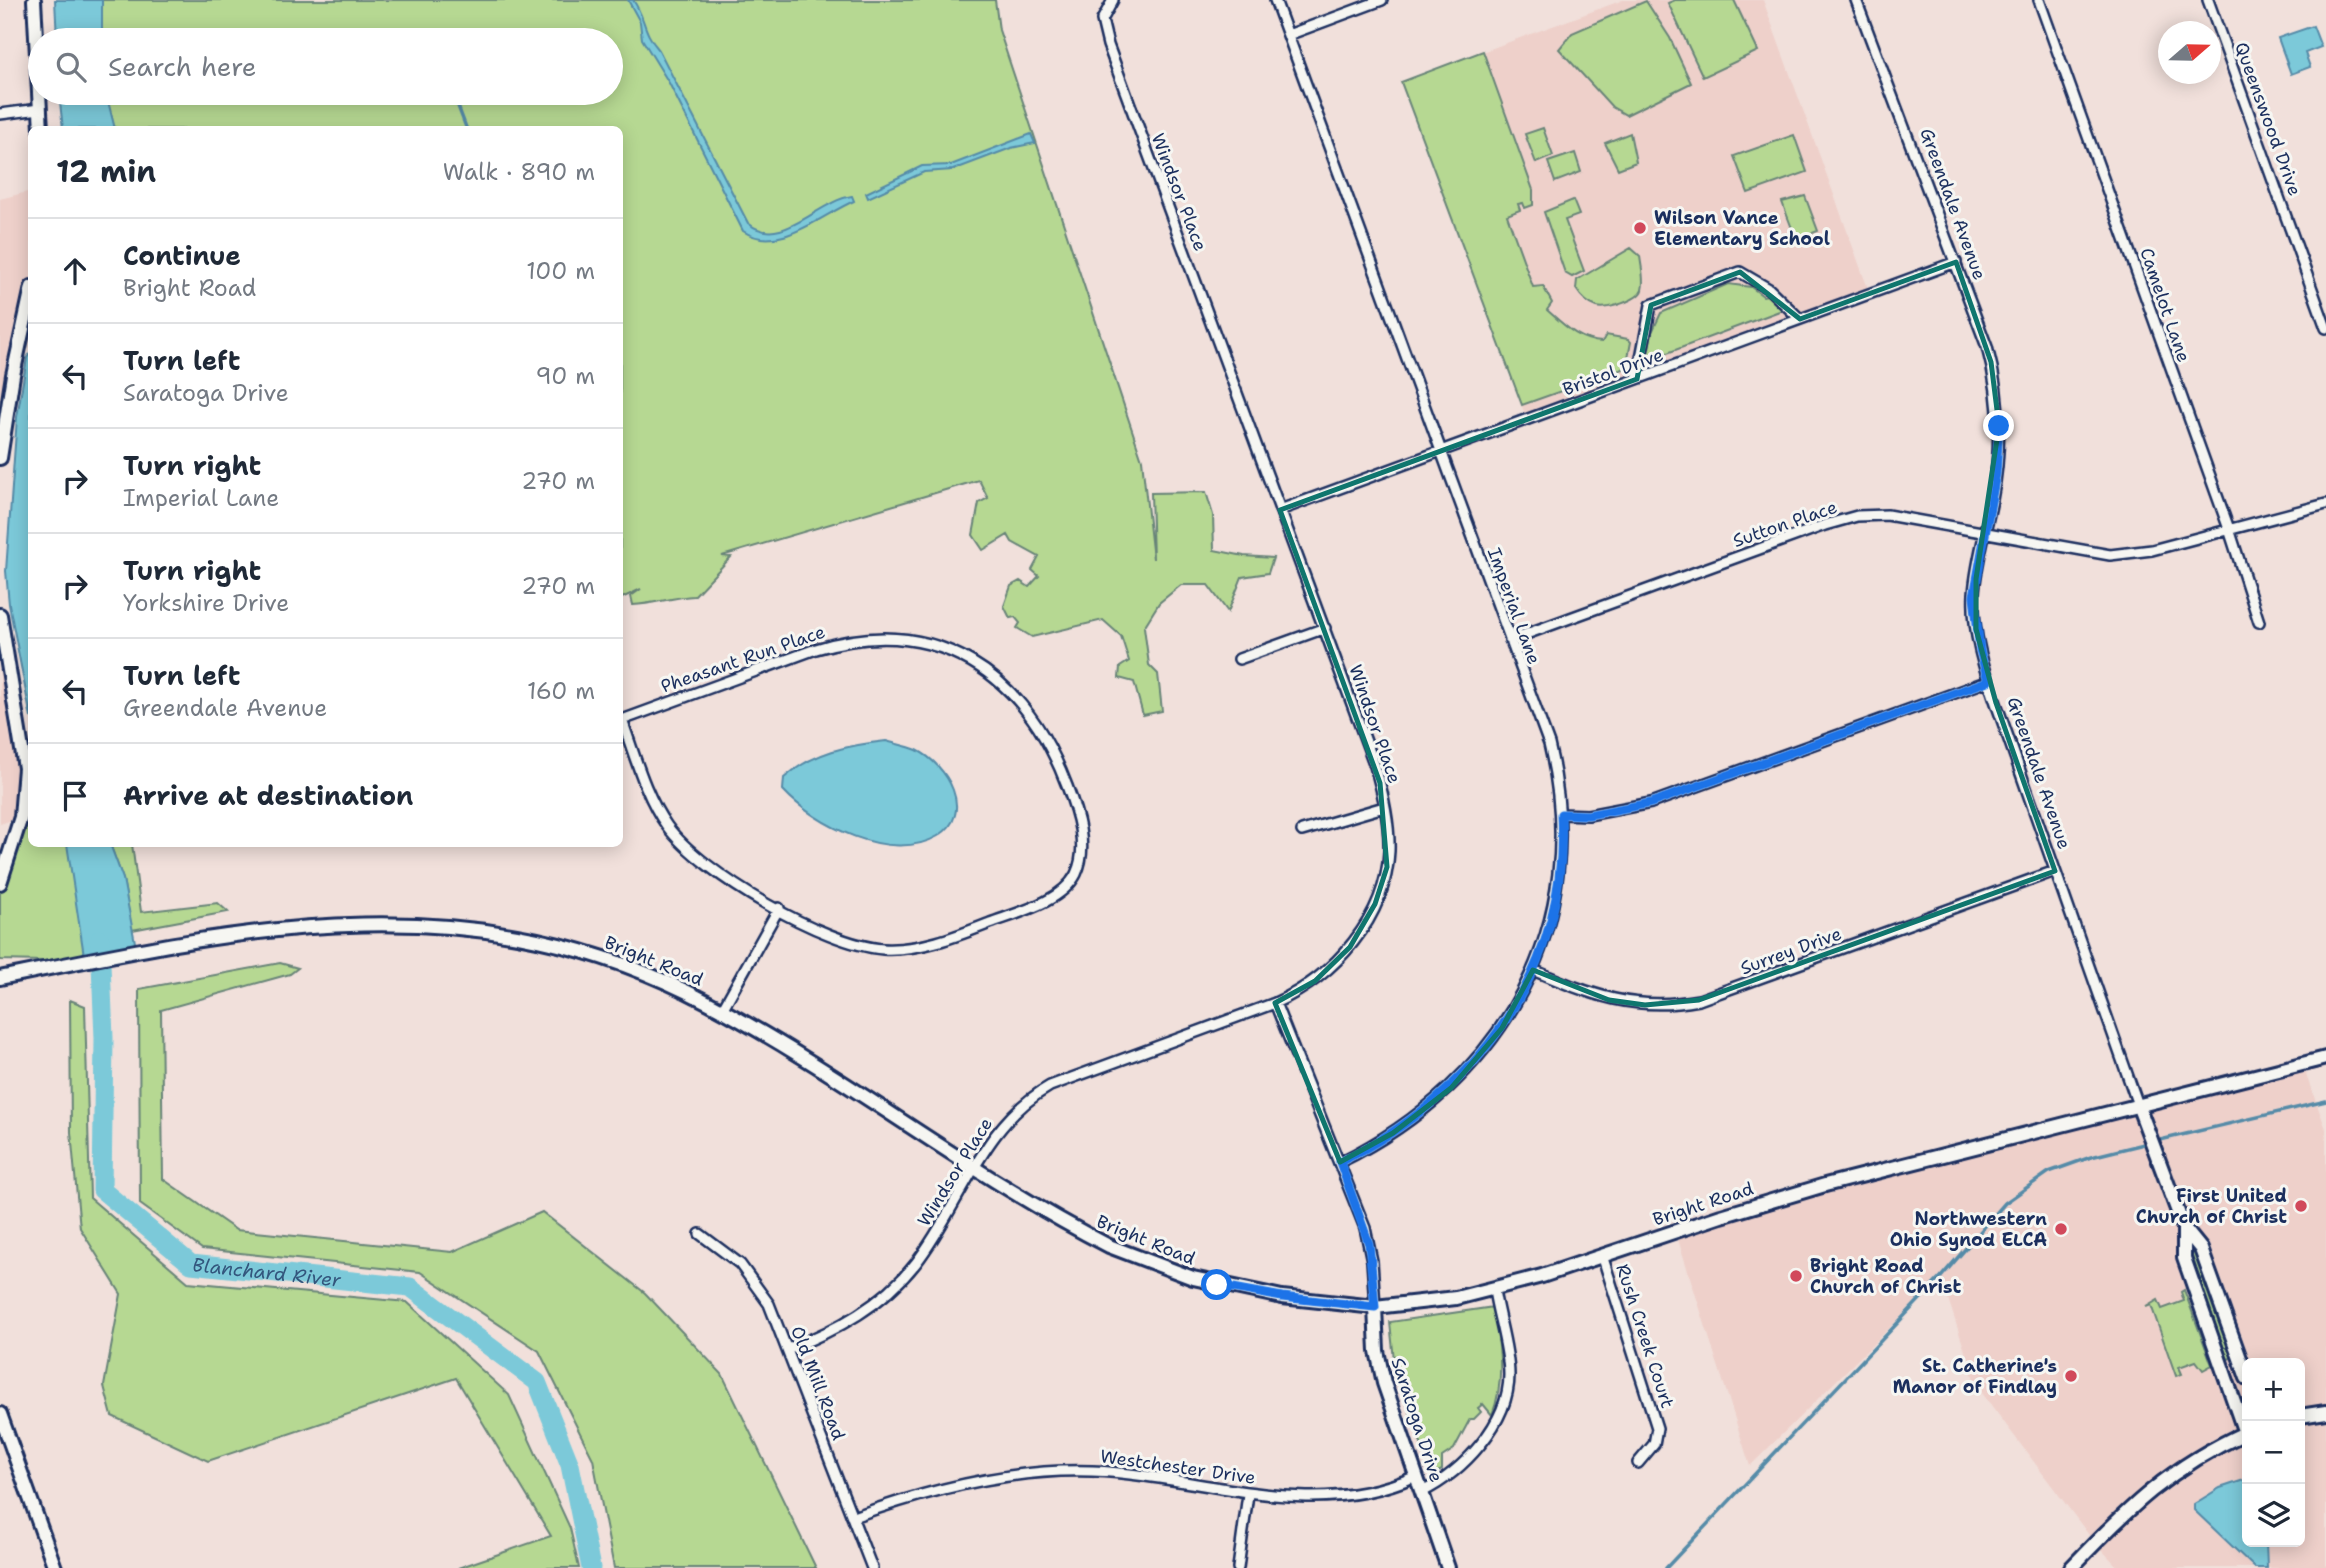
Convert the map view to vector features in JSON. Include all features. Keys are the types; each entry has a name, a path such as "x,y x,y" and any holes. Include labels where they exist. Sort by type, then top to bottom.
{"main road":[{"path":"34,0 36,28"},
{"path":"40,105 41,126"},
{"path":"0,458 13,375 28,306"},
{"path":"0,615 21,728 25,777 21,817 0,883"},
{"name":"Bright Road","path":"0,978 169,947 323,924 389,922 455,926 520,936 606,959 677,987 722,1010 1087,1235 1162,1268 1249,1292 1375,1307 1494,1290 1825,1185 2326,1058"},
{"name":"Greendale Avenue","path":"2138,1105 2184,1228 2201,1250 2242,1364"},
{"name":"Greendale Avenue","path":"2184,1228 2184,1258 2242,1422"},
{"name":"Saratoga Drive","path":"1375,1307 1380,1367 1448,1568"},
{"path":"2305,1415 2326,1412"},
{"path":"0,1414 55,1568"},
{"path":"2071,1568 2139,1499 2164,1478 2201,1455 2242,1435"}],"street":[{"name":"Windsor Place","path":"788,1349 841,1326 895,1287 916,1262 975,1167 1015,1110 1050,1086 1275,1003 1302,990 1328,970 1350,947 1368,919 1387,867 1389,835 1375,766 1102,29 1104,11 1112,0"},
{"name":"Imperial Lane","path":"1275,0 1549,744 1561,814 1555,892 1533,970 1502,1028 1451,1088 1393,1133 1340,1162"},
{"path":"1288,35 1382,0"},
{"name":"Greendale Avenue","path":"1857,0 1987,347 1998,402 1997,462 1976,579 1975,613 1988,681 2138,1105"},
{"name":"Camelot Lane","path":"2039,0 2259,622"},
{"name":"Queenswood Drive","path":"2208,0 2326,328"},
{"path":"0,114 40,110"},
{"name":"Bristol Drive","path":"1280,510 1956,262"},
{"path":"1637,379 1651,305 1740,272 1769,289 1800,319"},
{"name":"Sutton Place","path":"1510,640 1849,518 1887,516 2110,555 2152,550 2326,505"},
{"path":"1239,659 1325,628"},
{"name":"Pheasant Run Place","path":"623,719 816,649 847,641 879,638 912,641 958,655 999,681 1033,716 1056,759 1079,829 1080,860 1076,873 1061,890 1045,900 939,941 907,948 883,949 851,943 779,908 713,871 676,838 650,797 623,725"},
{"path":"1561,814 1588,815 1651,803 1988,681"},
{"path":"1302,831 1384,807"},
{"name":"Surrey Drive","path":"1533,970 1609,1000 1645,1005 1687,1002 1723,993 2055,871"},
{"path":"722,1010 779,908"},
{"name":"Saratoga Drive","path":"1275,1003 1340,1162 1369,1244 1375,1307"},
{"name":"Old Mill Road","path":"701,1234 728,1252 756,1283 769,1304 872,1568"},
{"name":"Rush Creek Court","path":"1602,1255 1656,1420 1654,1444 1638,1463"},
{"path":"1422,1492 1454,1473 1492,1428 1503,1403 1509,1376 1494,1290"},
{"name":"Westchester Drive","path":"853,1517 968,1484 1074,1471 1155,1478 1248,1494 1325,1498 1374,1490 1416,1476"},
{"path":"1238,1568 1248,1494"}],"highlighted area":[{"path":"1956,262 1991,362 1999,426 1976,579 1976,629 1996,703 2055,871 1699,1000 1645,1005 1609,1000 1533,970 1502,1028 1451,1088 1393,1133 1340,1162 1275,1003 1315,981 1350,947 1375,904 1387,867 1380,783 1280,510 1637,379 1651,305 1740,272 1800,319"}],"shaded area":[{"path":"1623,0 1763,0 1870,294 1527,420 1401,82"},
{"path":"28,192 28,304 0,458 0,199"},
{"path":"0,616 21,728 21,817 0,824"},
{"path":"2302,1064 2326,1129 2326,1568 2119,1568 2095,1543 1976,1385 1941,1277 1750,1466 1675,1230"}],"green space":[{"path":"91,0 995,0 999,30 1142,460 1153,559 1151,493 1206,492 1213,515 1214,550 1273,558 1268,573 1242,577 1228,612 1208,585 1181,585 1159,603 1144,627 1149,665 1158,674 1162,711 1143,715 1134,682 1119,678 1120,667 1129,661 1121,636 1103,620 1032,637 1017,628 1020,623 1015,617 1010,618 1004,606 1011,586 1020,581 1029,587 1039,576 1032,570 1039,557 1012,542 1008,535 983,550 973,535 979,503 988,498 979,480 722,556 731,557 694,596 633,605 631,596 641,589 623,598 623,126 90,126 89,105 623,105 623,28 90,28"},
{"path":"1675,0 1734,0 1758,51 1703,77 1668,3"},
{"path":"1646,1 1670,38 1691,83 1626,115 1612,107 1559,49 1572,33"},
{"path":"1483,51 1533,190 1533,205 1525,208 1523,203 1518,204 1520,210 1507,215 1533,287 1543,286 1552,303 1547,310 1586,339 1602,342 1606,335 1631,342 1626,368 1522,405 1401,82"},
{"path":"1543,128 1553,156 1536,163 1525,134"},
{"path":"1630,133 1636,162 1618,169 1605,143"},
{"path":"1794,135 1807,172 1748,193 1734,156"},
{"path":"1575,153 1581,172 1555,182 1548,162"},
{"path":"1805,196 1818,231 1796,239 1782,202"},
{"path":"1573,200 1579,215 1565,220 1584,271 1572,277 1565,273 1544,212"},
{"path":"1631,248 1640,256 1643,282 1640,294 1629,301 1602,308 1585,300 1576,289 1577,280"},
{"path":"1728,284 1751,287 1763,296 1767,295 1782,310 1646,361 1652,332 1661,313"},
{"path":"28,816 28,847 86,847 85,962 0,960 0,883 21,817"},
{"path":"111,847 132,847 141,912 218,903 228,912 132,930 123,879"},
{"path":"280,963 298,968 290,974 161,1010 163,1179 236,1230 452,1252 542,1212 645,1293 722,1374 816,1568 614,1568 593,1459 539,1351 420,1272 202,1249 140,1204 139,989"},
{"path":"70,1000 85,1006 90,1198 188,1282 407,1302 509,1395 570,1528 579,1568 458,1568 551,1536 456,1378 208,1461 112,1416 104,1386 121,1294 80,1228 71,1132"},
{"path":"2193,1249 2197,1251 2234,1357 2228,1359 2189,1255"},
{"path":"2184,1290 2212,1365 2203,1370 2196,1361 2179,1367 2182,1374 2176,1376 2151,1305 2146,1307 2158,1300 2162,1309 2184,1301 2181,1292"},
{"path":"1494,1307 1500,1375 1492,1415 1483,1404 1478,1408 1481,1412 1474,1419 1470,1419 1454,1449 1442,1457 1442,1470 1432,1475 1395,1369 1390,1322"}],"water":[{"path":"55,0 102,0 102,28 56,28"},
{"path":"628,0 633,0 637,7 650,37 748,223 761,230 773,231 799,222 839,200 852,196 854,201 785,236 756,237 743,231 669,83 642,39 640,22"},
{"path":"2313,26 2321,47 2305,53 2310,67 2291,74 2278,38"},
{"path":"60,105 109,105 114,126 63,126"},
{"path":"1031,134 1035,143 1011,148 953,170 924,172 868,198 866,193 922,166 951,165"},
{"path":"27,358 28,702 9,604 6,571 17,417"},
{"path":"886,741 917,750 928,757 947,778 956,803 955,815 949,826 938,836 919,843 898,846 855,837 814,816 783,790 784,778 819,756 845,748"},
{"path":"67,847 111,847 123,879 137,953 85,962"},
{"path":"2242,1481 2242,1547 2266,1547 2267,1568 2255,1568 2194,1510 2194,1504 2220,1488"}],"waterway":[{"path":"458,105 465,126"},
{"name":"Blanchard River","path":"100,939 104,1038 102,1190 191,1264 410,1287 537,1382 570,1465 591,1568"},
{"path":"2156,1141 2326,1101"},
{"path":"1666,1568 1941,1277 2005,1203 2049,1172 2091,1157 2148,1143"}],"place":[{"name":"Wilson Vance Elementary School","path":"1640,228"},
{"name":"First United Church of Christ","path":"2301,1206"},
{"name":"Northwestern Ohio Synod ELCA","path":"2061,1229"},
{"name":"Bright Road Church of Christ","path":"1796,1276"},
{"name":"St. Catherine's Manor of Findlay","path":"2071,1376"}],"route":[{"path":"1217,1285 1282,1297 1375,1307 1369,1244 1340,1162 1373,1146 1427,1108 1471,1068 1502,1028 1526,987 1544,940 1558,870 1561,814 1588,815 1651,803 1988,681 1980,650 1974,596 1996,474 1999,426"}]}
